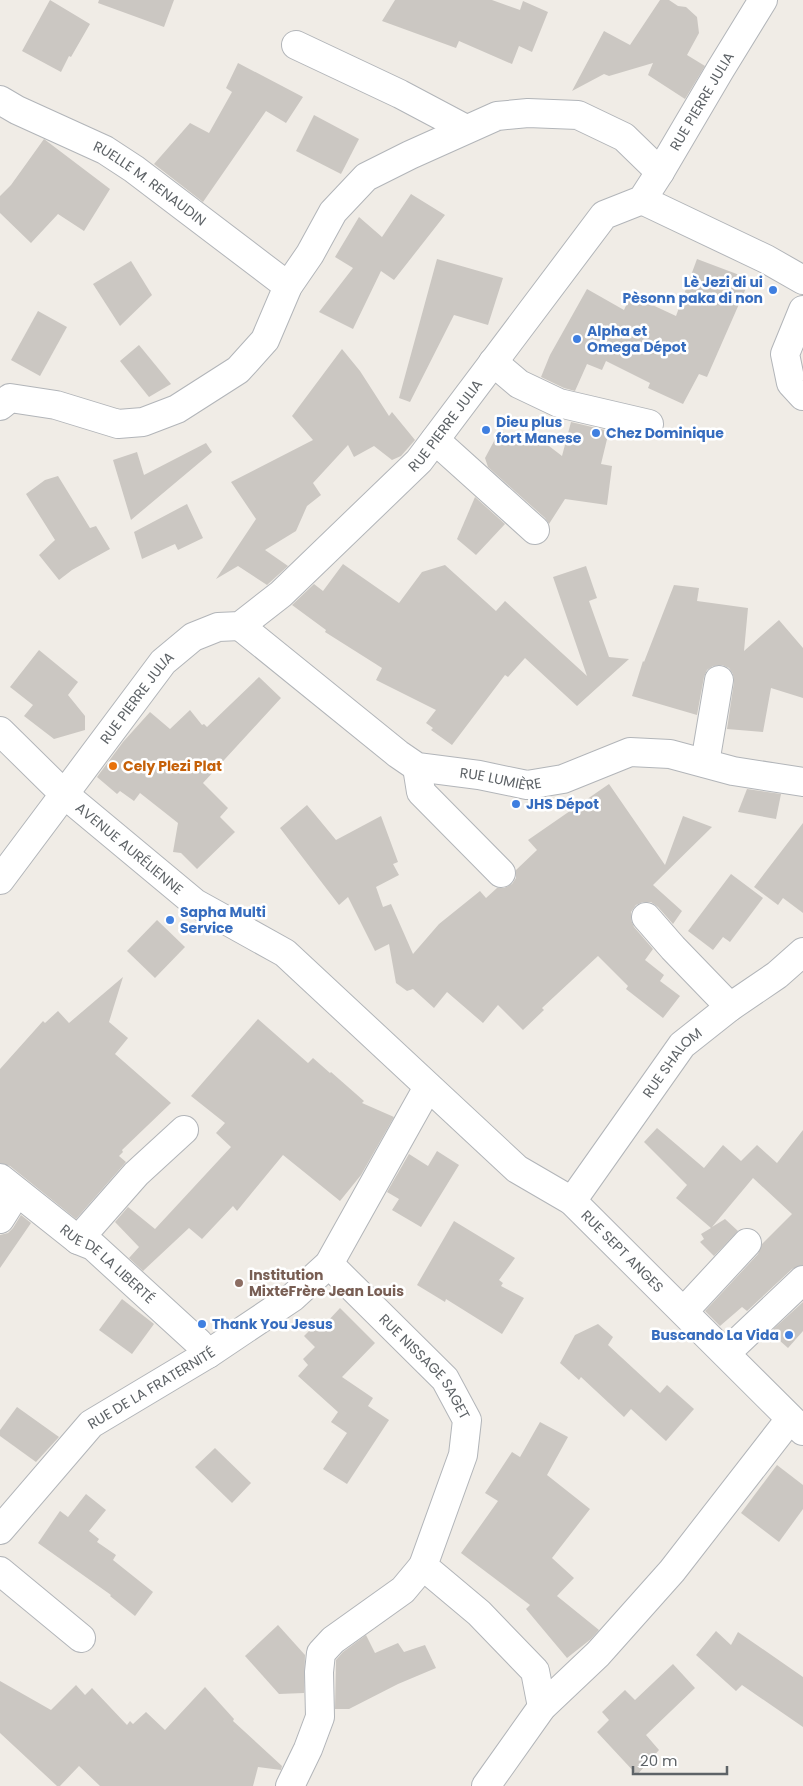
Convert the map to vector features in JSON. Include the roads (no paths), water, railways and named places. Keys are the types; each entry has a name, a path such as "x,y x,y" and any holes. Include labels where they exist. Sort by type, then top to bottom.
{"street":[{"name":"RUE PIERRE JULIA","path":"64,794 163,662 193,637 218,627 240,626 281,594 419,461 604,215 642,200 764,0"},
{"path":"296,45 400,94 466,128"},
{"name":"RUELLE M. RENAUDIN","path":"0,100 17,110 105,150 288,286"},
{"path":"0,406 10,398 56,405 118,424 143,422 177,409 238,370 265,340 288,286 310,254 333,212 366,177 466,128 497,116 528,113 578,115 624,137 660,172"},
{"path":"642,200 766,259 803,280"},
{"path":"803,310 785,354 791,383 803,396"},
{"path":"493,362 519,384 559,403 649,424"},
{"path":"434,440 535,530"},
{"name":"RUE LUMIÈRE","path":"240,626 398,754 417,767 479,775 527,784 563,779 630,752 670,754 733,771 803,782"},
{"path":"705,763 719,680"},
{"name":"AVENUE AURÉLIENNE","path":"0,731 64,794 195,903 285,953 428,1087"},
{"path":"417,767 422,792 501,872"},
{"path":"0,880 64,794"},
{"path":"646,917 730,1007"},
{"name":"RUE SHALOM","path":"572,1201 682,1045 730,1007 776,975 803,952"},
{"name":"RUE SEPT ANGES","path":"428,1087 517,1169 572,1201 796,1425"},
{"name":"RUE DE LA FRATERNITÉ","path":"0,1530 91,1424 208,1354 293,1297 329,1264 428,1087"},
{"path":"78,1240 136,1174 184,1130"},
{"path":"0,1219 9,1185"},
{"name":"RUE DE LA LIBERTÉ","path":"9,1185 78,1240 93,1246 198,1342 208,1354"},
{"path":"684,1311 747,1243"},
{"name":"RUE NISSAGE SAGET","path":"329,1264 444,1379 467,1420 463,1455 423,1566"},
{"path":"726,1354 803,1280"},
{"path":"486,1786 542,1707 598,1654 672,1571 796,1425"},
{"path":"290,1786 320,1717 320,1653 333,1640 402,1590 423,1566 480,1613 534,1671 542,1707"},
{"path":"0,1571 81,1638"}],"place":[{"name":"Lè Jezi di ui Pèsonn paka di non","path":"773,290"},
{"name":"Alpha et Omega Dépot","path":"577,339"},
{"name":"Dieu plus fort Manese","path":"486,430"},
{"name":"Chez Dominique","path":"596,433"},
{"name":"Cely Plezi Plat","path":"113,766"},
{"name":"JHS Dépot","path":"516,804"},
{"name":"Sapha Multi Service","path":"170,920"},
{"name":"Institution MixteFrère Jean Louis","path":"239,1283"},
{"name":"Thank You Jesus","path":"202,1324"},
{"name":"Buscando La Vida","path":"789,1335"}]}
